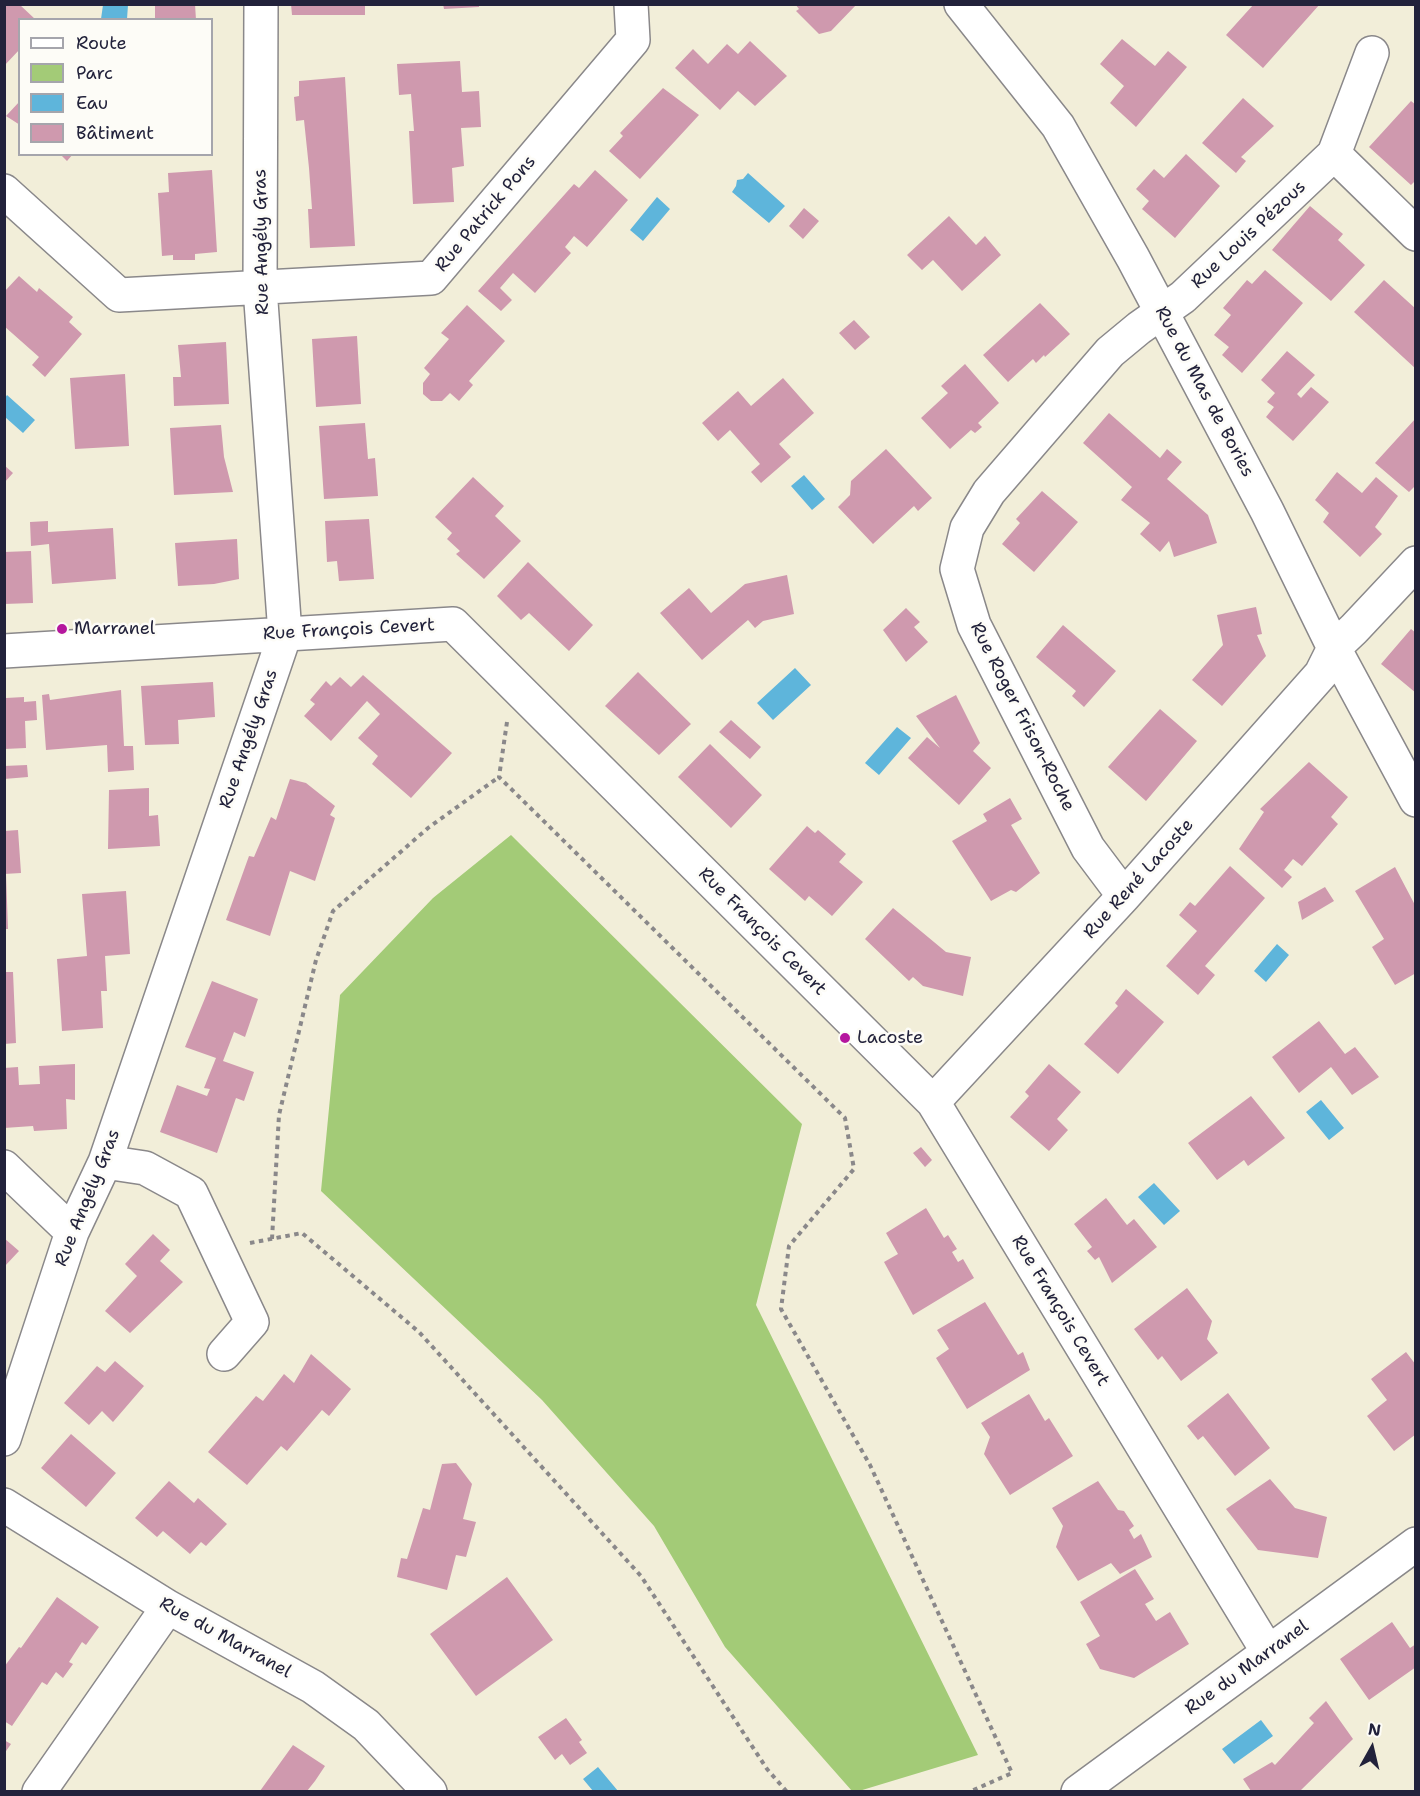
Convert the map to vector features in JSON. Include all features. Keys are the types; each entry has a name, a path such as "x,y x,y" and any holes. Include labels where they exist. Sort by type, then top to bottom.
{"street":[{"name":"Rue Angély Gras","path":"4,1439 72,1232 105,1162 285,634 260,288 261,4"},
{"name":"Rue Patrick Pons","path":"4,191 119,295 431,278 633,40 631,4"},
{"name":"Rue du Mas de Bories","path":"961,4 1058,126 1133,258 1267,511 1334,648 1416,800"},
{"name":"Rue Louis Pézous","path":"1161,312 1183,297 1334,154 1372,53"},
{"path":"1334,154 1416,234"},
{"name":"Rue Roger Frison-Roche","path":"1124,896 1088,848 974,625 957,569 967,528 989,492 1110,352 1161,312"},
{"name":"Rue René Lacoste","path":"933,1102 1124,896 1321,674 1334,648 1416,563"},
{"name":"Rue François Cevert","path":"4,651 453,624 933,1102 1268,1652"},
{"path":"105,1162 146,1168 191,1193 252,1322 224,1354"},
{"path":"4,1167 72,1232"},
{"name":"Rue du Marranel","path":"4,1504 168,1606 313,1687 366,1725 430,1791"},
{"name":"Rue du Marranel","path":"1078,1791 1416,1544"},
{"path":"39,1791 168,1606"}],"path":[{"path":"272,1239 279,1115 316,960 333,911 428,828 499,777 512,683"},
{"path":"499,777 846,1118 854,1168 789,1246 781,1309 870,1465 1012,1773 969,1791"},
{"path":"217,1250 302,1233 419,1332 641,1576 767,1768 787,1791"}],"green space":[{"path":"511,835 802,1124 756,1305 978,1755 859,1791 852,1791 725,1647 654,1526 542,1400 321,1191 340,995 433,898"}],"water":[{"path":"103,5 128,5 127,18 101,18"},
{"path":"748,173 785,206 769,223 732,192 737,180 743,179"},
{"path":"657,197 670,209 643,241 630,230"},
{"path":"7,395 35,420 23,433 5,417"},
{"path":"804,475 825,499 812,510 791,486"},
{"path":"795,668 811,685 773,720 757,703"},
{"path":"897,727 911,738 879,775 865,763"},
{"path":"1277,944 1289,955 1266,982 1254,971"},
{"path":"1321,1100 1344,1128 1329,1140 1306,1112"},
{"path":"1154,1183 1180,1211 1164,1225 1138,1197"},
{"path":"1261,1720 1273,1736 1234,1764 1222,1749"},
{"path":"598,1767 618,1791 593,1791 583,1779"}],"building":[{"path":"4,4 19,4 34,18 18,18 18,51 4,66"},
{"path":"155,4 195,4 196,18 155,18"},
{"path":"291,4 365,4 365,15 292,15"},
{"path":"443,4 479,4 479,7 444,9"},
{"path":"795,4 857,4 831,31 819,34 796,11 799,9"},
{"path":"1254,4 1320,4 1263,68 1226,35"},
{"path":"1122,39 1155,66 1168,51 1187,67 1136,127 1110,103 1124,86 1100,64"},
{"path":"750,41 787,76 755,106 738,91 720,110 675,68 693,49 708,64 727,44 738,54"},
{"path":"460,61 462,92 479,91 481,127 461,128 464,166 452,168 454,202 413,204 409,131 414,131 411,94 399,95 397,64"},
{"path":"345,77 355,246 310,248 308,209 312,209 304,120 296,121 294,97 299,96 299,81"},
{"path":"663,88 699,115 640,179 609,151 623,136 620,133"},
{"path":"1243,98 1274,126 1241,157 1246,161 1236,173 1202,143"},
{"path":"1411,101 1416,105 1416,180 1411,185 1369,147"},
{"path":"18,103 18,124 6,116"},
{"path":"1186,154 1220,186 1175,238 1142,209 1149,201 1136,189 1154,169 1164,178"},
{"path":"62,156 71,156 67,161"},
{"path":"212,170 217,252 195,254 195,260 173,260 173,255 162,256 158,193 169,192 168,173"},
{"path":"595,170 628,200 587,247 574,236 565,247 571,253 535,293 513,273 500,288 512,300 501,311 478,291 574,184 579,188"},
{"path":"1310,206 1343,234 1338,240 1365,265 1331,301 1272,250"},
{"path":"804,208 819,221 803,239 789,226"},
{"path":"949,216 976,245 985,236 1001,255 962,291 933,260 922,270 907,255"},
{"path":"1265,270 1303,303 1242,373 1222,355 1229,347 1214,335 1231,315 1223,308 1247,280 1252,284"},
{"path":"19,276 37,292 39,288 73,317 69,322 82,334 45,377 32,365 39,357 4,326 4,292"},
{"path":"1384,280 1416,309 1416,369 1354,312"},
{"path":"1040,303 1070,334 1045,357 1044,355 1036,363 1033,359 1008,382 983,355"},
{"path":"467,305 505,341 469,381 473,385 459,401 450,393 442,401 431,401 423,394 423,383 430,374 424,368 449,339 441,333"},
{"path":"854,320 870,337 855,350 839,333"},
{"path":"357,336 361,404 316,407 312,339"},
{"path":"226,342 229,404 174,406 173,377 181,377 178,345"},
{"path":"1287,351 1315,375 1297,394 1301,398 1311,387 1329,402 1293,441 1266,417 1274,407 1267,402 1275,393 1261,380"},
{"path":"965,364 999,403 978,423 982,427 975,433 971,430 950,449 921,418 948,393 941,386"},
{"path":"125,374 129,446 75,449 70,378"},
{"path":"783,378 814,413 779,444 791,457 761,483 751,472 760,464 730,430 718,441 702,423 738,391 751,406"},
{"path":"1109,413 1160,458 1167,449 1182,462 1167,479 1208,515 1217,543 1174,557 1169,541 1160,552 1140,534 1150,523 1121,500 1132,487 1083,443"},
{"path":"1416,418 1416,485 1409,492 1375,463"},
{"path":"365,423 368,459 375,458 378,496 324,499 319,426"},
{"path":"221,425 224,457 233,492 174,495 170,428"},
{"path":"886,449 932,498 918,511 914,506 873,544 838,507 850,495 851,481"},
{"path":"4,465 13,473 4,483"},
{"path":"1337,472 1362,493 1376,477 1398,496 1375,527 1382,534 1360,557 1323,522 1329,513 1315,500"},
{"path":"473,477 504,506 495,516 521,541 484,579 456,554 460,551 447,539 452,533 435,517"},
{"path":"1042,491 1078,522 1034,572 1002,544 1020,523 1016,519"},
{"path":"369,519 374,579 339,581 337,561 327,562 325,521"},
{"path":"48,521 48,532 113,528 116,579 52,584 49,544 31,546 30,522"},
{"path":"237,539 239,579 214,584 178,586 175,543"},
{"path":"31,551 33,603 4,604 4,552"},
{"path":"528,562 593,625 569,651 529,613 521,620 497,596"},
{"path":"787,575 794,614 763,621 755,628 748,620 702,660 660,613 689,588 711,613 745,584"},
{"path":"1256,607 1262,634 1257,635 1266,656 1222,706 1192,680 1223,645 1217,615"},
{"path":"906,608 920,622 914,627 928,642 906,662 883,630"},
{"path":"1063,625 1116,671 1084,707 1072,696 1076,691 1036,657"},
{"path":"1411,629 1416,633 1416,693 1381,664"},
{"path":"638,672 691,724 659,755 605,706"},
{"path":"363,675 452,753 411,798 372,764 378,756 358,738 380,714 367,701 331,741 304,716 315,704 310,700 326,681 331,686 340,677 351,687"},
{"path":"213,682 215,717 178,720 179,744 145,745 141,686"},
{"path":"121,690 124,746 133,746 134,770 108,772 107,745 46,750 42,695 49,694 50,700"},
{"path":"956,695 980,743 973,751 991,768 959,805 908,758 927,737 940,748 916,716"},
{"path":"24,697 24,702 36,701 37,720 25,721 26,748 4,749 6,698"},
{"path":"1160,709 1197,741 1146,801 1108,767"},
{"path":"731,720 761,747 750,759 719,732"},
{"path":"710,744 762,795 731,828 678,777"},
{"path":"1309,762 1348,797 1331,817 1338,824 1302,866 1293,859 1284,870 1292,877 1282,888 1239,849 1264,812 1260,809"},
{"path":"27,765 28,777 4,779 4,766"},
{"path":"290,779 306,783 335,806 330,815 335,818 315,881 290,871 270,936 226,920 249,856 254,857 271,817 276,820"},
{"path":"149,788 149,816 158,815 160,846 108,849 109,790"},
{"path":"1010,798 1022,819 1011,825 1040,873 1016,892 1011,890 991,901 952,841 987,821 983,814"},
{"path":"807,826 815,833 818,830 846,854 839,862 863,882 832,916 809,896 805,901 769,869"},
{"path":"18,830 21,873 4,874 4,831"},
{"path":"1230,866 1265,898 1205,966 1215,975 1198,995 1166,966 1197,931 1179,915 1190,902 1195,906"},
{"path":"1395,867 1416,907 1416,973 1395,985 1372,947 1384,939 1355,891"},
{"path":"4,874 6,874 8,929 4,929"},
{"path":"1325,887 1334,901 1302,920 1298,902"},
{"path":"126,891 130,954 105,956 107,991 101,991 103,1028 62,1031 57,959 87,956 82,894"},
{"path":"893,908 946,952 971,957 963,996 923,986 913,977 909,981 865,939"},
{"path":"4,972 13,972 16,1043 4,1044"},
{"path":"212,981 258,999 245,1037 234,1032 223,1061 254,1072 244,1101 236,1098 217,1153 160,1132 177,1085 207,1096 210,1089 204,1088 216,1058 185,1047"},
{"path":"1126,989 1164,1022 1118,1074 1084,1044 1118,1006 1115,1003"},
{"path":"1319,1021 1345,1054 1355,1047 1379,1077 1352,1095 1331,1067 1299,1093 1272,1057"},
{"path":"75,1064 75,1100 66,1099 67,1129 34,1131 33,1126 4,1128 4,1068 18,1067 19,1085 40,1084 39,1066"},
{"path":"1049,1064 1081,1092 1057,1119 1068,1130 1049,1151 1010,1117 1029,1096 1025,1092"},
{"path":"1251,1096 1285,1138 1248,1166 1244,1160 1217,1180 1188,1143"},
{"path":"921,1147 932,1160 925,1167 913,1153"},
{"path":"1106,1198 1127,1225 1134,1219 1157,1247 1112,1283 1099,1257 1095,1260 1087,1251 1092,1247 1074,1224"},
{"path":"926,1208 944,1238 948,1235 957,1249 952,1252 958,1262 963,1259 974,1278 913,1315 884,1262 898,1254 886,1233"},
{"path":"153,1234 170,1250 160,1261 183,1282 130,1333 105,1311 137,1276 125,1264"},
{"path":"4,1238 19,1251 4,1267"},
{"path":"1187,1288 1212,1321 1207,1339 1218,1353 1181,1381 1162,1356 1158,1360 1134,1329"},
{"path":"985,1302 1018,1355 1023,1352 1030,1370 967,1409 936,1358 949,1349 937,1330"},
{"path":"1406,1352 1416,1365 1416,1434 1394,1451 1367,1416 1387,1400 1371,1379"},
{"path":"311,1354 351,1389 329,1416 322,1410 287,1451 281,1446 247,1485 208,1452 256,1396 263,1401 284,1374 294,1383"},
{"path":"115,1361 144,1386 113,1422 102,1411 89,1425 64,1403 97,1366 105,1372"},
{"path":"1228,1393 1270,1448 1235,1476 1203,1436 1198,1440 1187,1426"},
{"path":"1029,1394 1045,1421 1049,1418 1073,1456 1010,1495 984,1454 990,1437 981,1423"},
{"path":"71,1434 116,1473 86,1507 41,1468"},
{"path":"456,1463 472,1484 463,1519 476,1522 466,1557 456,1555 447,1590 397,1577 401,1558 407,1559 423,1508 430,1510 442,1464"},
{"path":"1270,1479 1295,1508 1327,1517 1318,1558 1258,1550 1226,1509"},
{"path":"169,1481 194,1503 198,1498 227,1524 206,1546 201,1542 190,1554 163,1531 157,1537 135,1518"},
{"path":"1098,1481 1118,1510 1124,1511 1134,1526 1129,1530 1134,1539 1141,1534 1152,1557 1120,1574 1111,1563 1078,1581 1056,1547 1063,1526 1052,1508"},
{"path":"1135,1569 1154,1599 1145,1604 1156,1621 1170,1612 1189,1644 1134,1678 1100,1669 1086,1644 1100,1636 1080,1602"},
{"path":"507,1577 553,1640 476,1696 430,1634"},
{"path":"57,1597 99,1627 86,1645 82,1642 69,1662 73,1664 63,1678 56,1672 47,1685 42,1682 12,1726 4,1721 4,1667 19,1647 21,1648"},
{"path":"1392,1622 1410,1648 1416,1644 1416,1667 1369,1700 1340,1659"},
{"path":"1326,1701 1353,1739 1300,1791 1251,1791 1243,1779 1272,1762 1275,1765 1314,1723 1309,1718"},
{"path":"566,1718 582,1740 579,1742 587,1753 570,1765 562,1754 555,1760 538,1737"},
{"path":"4,1740 11,1744 4,1754"},
{"path":"293,1745 325,1766 315,1781 307,1791 260,1791"}],"place":[{"name":"Marranel","path":"62,629"},
{"name":"Lacoste","path":"845,1038"}]}
